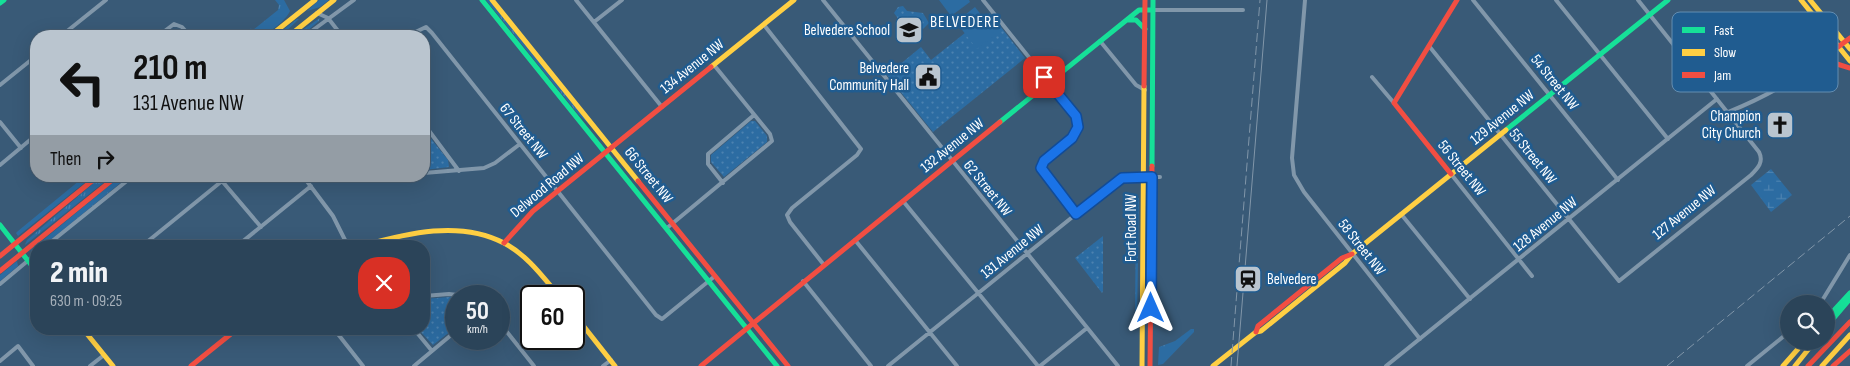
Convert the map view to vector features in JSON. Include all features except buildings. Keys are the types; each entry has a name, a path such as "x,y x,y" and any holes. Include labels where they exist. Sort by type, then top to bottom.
{"main road":[{"path":"0,3 4,0"},
{"path":"278,30 315,0"},
{"path":"297,30 334,0"},
{"name":"66 Street NW","path":"482,0 777,366"},
{"name":"66 Street NW","path":"492,0 788,366"},
{"name":"134 Avenue NW","path":"606,152 794,0"},
{"name":"Fort Road NW","path":"1142,366 1145,0"},
{"name":"Fort Road NW","path":"1150,366 1153,0"},
{"path":"1394,103 1457,0"},
{"name":"129 Avenue NW","path":"1213,366 1256,332 1258,326 1342,258 1352,254 1668,0"},
{"path":"1801,0 1810,12"},
{"path":"1810,0 1820,12"},
{"name":"132 Avenue NW","path":"701,366 1124,21 1137,11 1153,10"},
{"path":"1124,21 1136,20 1145,30"},
{"path":"1838,35 1850,49"},
{"path":"1850,38 1838,47 1850,62"},
{"path":"1838,64 1850,68"},
{"name":"56 Street NW","path":"1394,103 1451,174"},
{"name":"Delwood Road NW","path":"504,243 527,215 606,152"},
{"path":"0,256 91,182"},
{"path":"38,240 110,182"},
{"path":"0,225 30,264"},
{"path":"385,240 447,231 470,233 504,243 532,264 550,285"},
{"path":"0,271 30,247"},
{"path":"1835,310 1850,294"},
{"path":"1835,316 1850,299"},
{"path":"1808,366 1850,322"},
{"path":"585,328 615,366"},
{"path":"87,335 113,366"},
{"path":"194,365 230,335"},
{"path":"1822,366 1850,335"},
{"path":"1783,366 1797,350"},
{"path":"1795,366 1808,350"},
{"path":"1833,366 1850,350"}],"street":[{"path":"68,30 106,0"},
{"path":"313,30 354,0"},
{"path":"576,0 662,106"},
{"path":"594,22 622,0"},
{"name":"62 Street NW","path":"823,0 1118,366"},
{"path":"983,0 1076,116 1078,127 1072,138 1044,161 1041,168 1076,214"},
{"name":"58 Street NW","path":"1305,0 1292,166 1301,188 1420,339"},
{"name":"54 Street NW","path":"1473,0 1618,180"},
{"path":"1556,0 1668,139"},
{"path":"1638,0 1672,43"},
{"path":"326,6 328,18 337,30"},
{"name":"132 Avenue NW","path":"1153,10 1243,10"},
{"path":"317,14 328,18"},
{"path":"166,30 174,24 177,24 184,30"},
{"path":"764,25 861,149 857,155 792,208 787,215 790,222 824,264"},
{"name":"67 Street NW","path":"430,32 656,315 662,319 709,281"},
{"path":"1100,40 1136,85 1145,90"},
{"name":"55 Street NW","path":"1429,46 1619,281"},
{"path":"0,84 30,61"},
{"path":"667,228 772,141 770,134 714,65"},
{"name":"56 Street NW","path":"1372,77 1394,103"},
{"path":"1711,92 1728,112 1773,92"},
{"name":"128 Avenue NW","path":"1386,366 1717,99"},
{"name":"127 Avenue NW","path":"1619,281 1759,167 1762,160 1759,152 1728,112"},
{"path":"724,182 708,164 708,154 754,115"},
{"path":"0,122 21,148"},
{"path":"430,132 459,170"},
{"path":"0,165 30,140"},
{"path":"430,172 484,168 495,163 520,144"},
{"name":"56 Street NW","path":"1451,174 1532,276"},
{"name":"131 Avenue NW","path":"888,366 1117,181 1122,178 1160,177"},
{"path":"53,240 126,182"},
{"path":"149,240 221,182"},
{"path":"223,182 260,227"},
{"path":"308,182 333,216 345,240"},
{"path":"244,240 311,186"},
{"path":"903,200 1039,366 1087,328"},
{"path":"1401,214 1470,299"},
{"path":"855,240 957,366"},
{"path":"1826,295 1850,255"},
{"path":"0,284 28,261"},
{"path":"709,281 714,276"},
{"path":"803,282 871,366"},
{"path":"430,296 445,294"},
{"path":"339,335 364,366"},
{"path":"419,335 432,351"},
{"path":"510,336 534,366"},
{"path":"1747,366 1780,339"},
{"path":"414,366 445,340"},
{"path":"0,361 18,346 33,366"},
{"path":"90,366 104,355"},
{"path":"603,366 610,360"}],"green space":[{"path":"275,0 284,0 290,11 285,19 270,30 253,30 278,10 279,5"},
{"path":"319,0 329,0 320,7 307,11"},
{"path":"486,0 489,0 590,125 578,114"},
{"path":"939,0 969,0 970,2 951,16"},
{"path":"903,6 907,11 923,13 929,23 923,29 919,25 914,28 910,20 899,20 894,13 898,7"},
{"path":"975,7 996,34 977,49 956,22"},
{"path":"990,13 1025,58 933,132 887,75 921,47 931,60"},
{"path":"320,18 308,30 302,30"},
{"path":"297,19 299,19 287,30 283,30"},
{"path":"751,121 755,121 767,136 767,142 724,177 711,162 711,155"},
{"path":"430,138 448,160 449,167 430,169"},
{"path":"1771,169 1792,195 1771,212 1751,185"},
{"path":"78,182 86,182 18,236 16,233"},
{"path":"95,182 104,182 25,245 27,240"},
{"path":"114,182 122,182 50,240 43,240"},
{"path":"1136,198 1139,198 1137,321 1135,318"},
{"path":"1103,236 1103,291 1102,293 1075,258"},
{"path":"17,261 18,266 0,281 0,275"},
{"path":"445,297 445,336 433,345 424,335 430,335 430,299"},
{"path":"1191,329 1194,329 1194,332 1163,364 1158,365 1159,347 1175,341"}],"tram line":[{"path":"1237,366 1267,0"}],"railway":[{"path":"1231,366 1260,0"},
{"path":"1667,366 1850,216"}],"traffic: fast":[{"path":"0,3 4,0"},
{"path":"482,0 777,366"},
{"path":"1152,166 1153,0"},
{"path":"1506,130 1668,0"},
{"path":"1000,122 1139,10 1153,10"},
{"path":"1127,20 1136,20 1145,29"},
{"path":"0,225 30,263"},
{"path":"1835,309 1850,293"},
{"path":"1835,316 1850,299"}],"traffic: slow":[{"path":"278,30 315,0"},
{"path":"296,30 334,0"},
{"path":"492,0 638,181"},
{"path":"711,67 794,0"},
{"path":"1801,0 1811,12"},
{"path":"1810,0 1820,12"},
{"path":"1838,34 1850,49"},
{"path":"1838,46 1850,61"},
{"path":"1142,366 1144,86"},
{"path":"1213,366 1256,332 1261,331 1345,263 1352,254 1506,130"},
{"path":"385,240 415,233 452,230 487,236 504,243 520,254 550,285"},
{"path":"585,328 615,366"},
{"path":"88,335 113,366"},
{"path":"1822,366 1850,335"},
{"path":"1783,366 1797,350"},
{"path":"1795,366 1808,350"}],"traffic: jam":[{"path":"1144,86 1145,0"},
{"path":"1451,174 1394,103 1457,0"},
{"path":"1838,47 1850,38"},
{"path":"1838,64 1850,68"},
{"path":"504,243 533,211 711,67"},
{"path":"701,366 1000,122"},
{"path":"1150,366 1152,166"},
{"path":"638,181 788,366"},
{"path":"0,256 91,182"},
{"path":"38,240 110,182"},
{"path":"0,271 30,247"},
{"path":"1256,332 1258,326 1342,258 1352,254"},
{"path":"1808,366 1850,322"},
{"path":"191,366 230,335"},
{"path":"1833,366 1850,351"}],"place":[{"name":"Belvedere School","path":"909,30"},
{"name":"Belvedere Community Hall","path":"928,77"},
{"name":"Champion City Church","path":"1780,125"},
{"name":"Belvedere","path":"1248,279"}],"district":[{"name":"BELVEDERE","path":"965,21"}],"route":[{"path":"1044,77 1076,116 1078,127 1072,138 1044,161 1041,171 1076,214 1122,178 1152,177 1151,308"}]}
